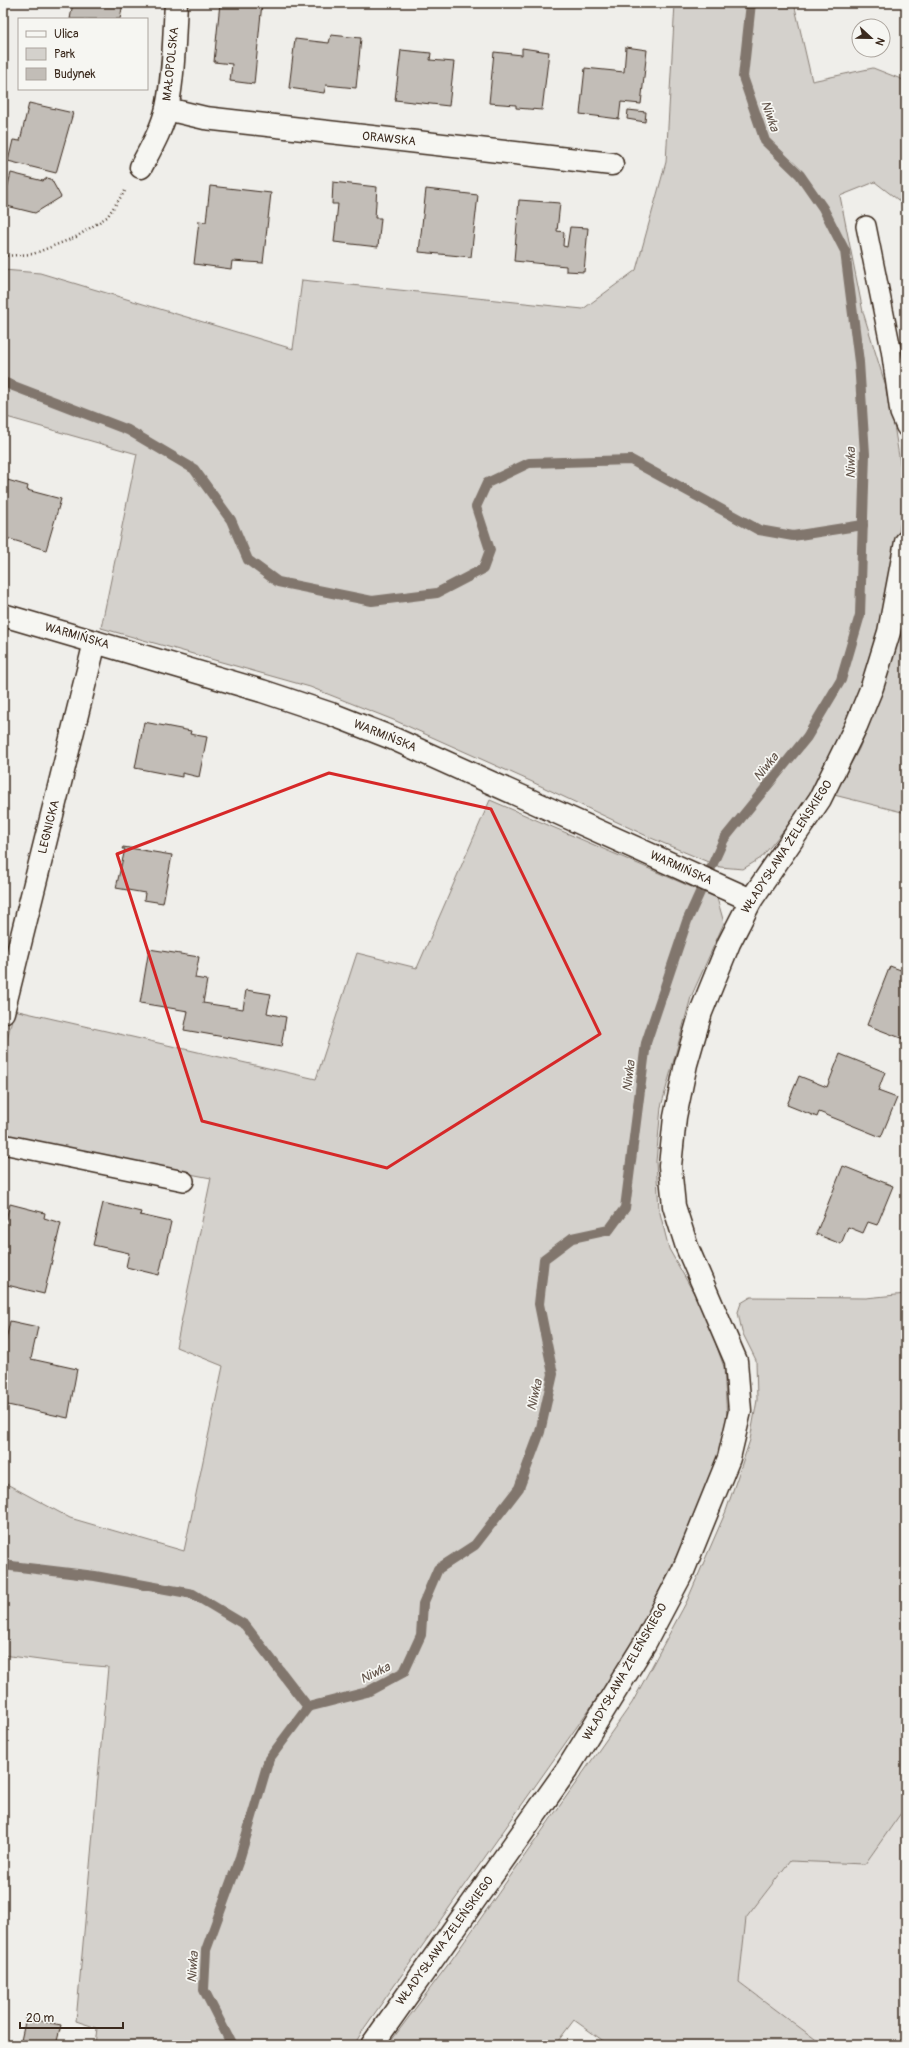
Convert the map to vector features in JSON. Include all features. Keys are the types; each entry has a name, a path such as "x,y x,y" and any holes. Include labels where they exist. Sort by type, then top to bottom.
{"street":[{"name":"MAŁOPOLSKA","path":"141,167 156,139 167,109 172,75 176,3"},
{"name":"ORAWSKA","path":"167,109 205,118 612,164"},
{"name":"WŁADYSŁAWA ŻELEŃSKIEGO","path":"372,2045 568,1768 645,1643 683,1571 729,1458 740,1411 736,1361 687,1247 674,1206 670,1166 675,1117 686,1064 701,1012 729,943 751,900 820,799 856,726 872,687 889,632 906,542"},
{"name":"WARMIŃSKA","path":"3,615 262,691 338,717 392,738 751,900"},
{"name":"LEGNICKA","path":"3,1012 95,642"}],"lane":[{"path":"866,226 891,349 900,413 906,426"},
{"path":"3,1144 184,1181"}],"path":[{"path":"3,256 33,254 76,237 101,221 107,217 141,167"}],"highlighted area":[{"path":"329,773 491,809 600,1034 387,1168 202,1121 117,854"}],"shaded area":[{"path":"906,1806 906,2045 823,2045 739,1982 746,1918 790,1861 865,1864"}],"green space":[{"path":"675,3 794,3 812,81 873,68 906,81 906,206 875,182 840,196 863,312 890,400 905,494 891,582 874,659 855,716 811,797 761,858 743,869 720,867 651,838 528,780 396,721 310,687 101,628 137,454 3,416 3,270 40,273 293,349 302,280 583,309 636,270 666,162"},
{"path":"906,597 906,813 834,795 859,749 877,703"},
{"path":"490,800 717,898 724,923 691,997 661,1107 656,1162 659,1209 669,1249 705,1313 724,1367 727,1419 717,1463 691,1527 624,1660 365,2027 354,2045 95,2045 97,2028 76,2021 108,1667 62,1663 3,1655 3,1482 70,1518 184,1551 223,1366 176,1347 211,1178 16,1141 3,1130 3,1057 14,1010 316,1079 357,953 417,968"},
{"path":"906,1294 906,1806 865,1864 790,1861 746,1918 739,1982 823,2045 609,2045 574,2020 555,2045 388,2045 450,1962 632,1703 687,1601 726,1511 750,1440 757,1400 756,1360 742,1332 738,1312 741,1303 751,1297 866,1298"}],"building":[{"path":"73,3 123,3 120,18 70,18"},
{"path":"220,3 262,3 254,84 230,81 232,64 214,62"},
{"path":"331,35 361,38 356,88 326,85 324,93 289,88 295,39 329,43"},
{"path":"626,47 647,50 641,104 621,102 619,119 580,114 585,68 624,72"},
{"path":"522,48 549,52 542,110 516,108 516,105 489,103 494,52 522,55"},
{"path":"401,50 431,53 430,60 454,62 449,106 395,100"},
{"path":"29,103 73,113 56,173 8,161 13,140 20,141"},
{"path":"628,110 646,112 645,122 627,119"},
{"path":"11,173 43,181 47,178 51,179 61,197 35,213 3,205"},
{"path":"333,182 377,187 375,218 381,218 378,247 334,242 338,204 332,204"},
{"path":"210,186 271,193 263,263 232,261 231,269 194,264 199,221 206,222"},
{"path":"426,189 478,195 471,257 419,252"},
{"path":"519,200 560,203 557,231 564,232 563,246 567,247 570,227 588,228 584,272 566,271 566,266 514,261"},
{"path":"4,479 28,486 27,490 61,499 46,550 3,537"},
{"path":"144,722 191,731 190,734 207,737 199,777 182,773 182,777 135,768"},
{"path":"123,847 172,855 163,903 144,900 145,893 116,888 125,849 122,849"},
{"path":"149,949 199,957 195,978 207,980 203,1003 243,1009 246,990 271,994 267,1013 286,1017 281,1047 184,1030 188,1011 140,1003"},
{"path":"890,966 906,972 906,1040 867,1025"},
{"path":"840,1054 885,1072 878,1091 897,1098 881,1137 819,1112 817,1117 787,1105 799,1076 827,1087"},
{"path":"843,1166 893,1186 877,1225 868,1222 863,1233 848,1227 841,1244 816,1234"},
{"path":"103,1203 141,1212 140,1215 171,1222 159,1275 126,1267 129,1253 93,1245"},
{"path":"10,1204 45,1213 44,1218 61,1223 44,1294 3,1284 3,1231"},
{"path":"10,1321 38,1327 31,1359 77,1369 68,1418 3,1404 3,1354"},
{"path":"26,2018 61,2025 56,2045 20,2045"}],"waterway":[{"name":"Niwka","path":"232,2045 204,1990 206,1950 240,1857 269,1759 308,1707 367,1692 404,1672 421,1635 423,1604 438,1569 475,1545 519,1488 540,1432 553,1374 539,1304 544,1259 572,1238 609,1230 625,1208 646,1043 687,921 724,839 807,737 841,680 860,615 865,454 859,362 845,251 823,208 800,175 765,141 743,77 751,3"},
{"path":"3,382 128,430 194,469 231,520 248,560 278,582 372,601 437,593 483,569 490,550 476,507 487,483 529,463 631,460 759,530 793,536 863,525"},
{"path":"3,1565 95,1576 193,1594 245,1625 308,1707"}]}
